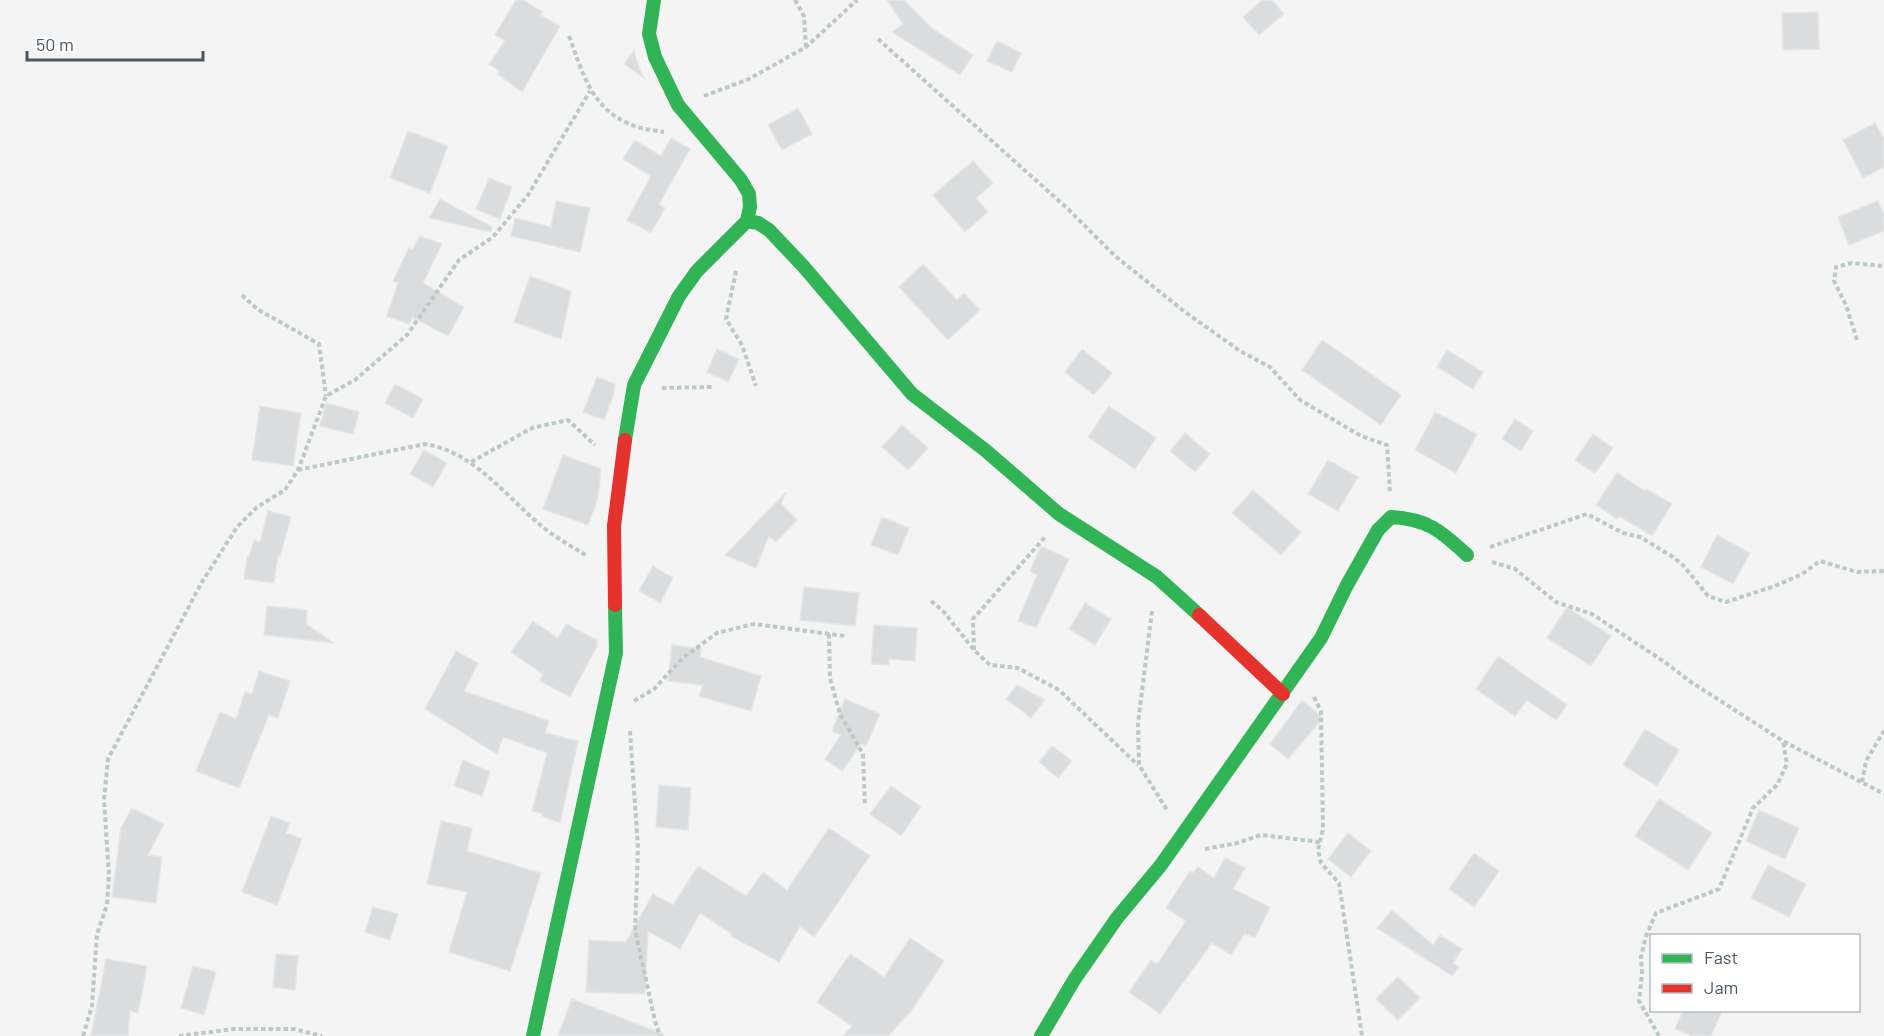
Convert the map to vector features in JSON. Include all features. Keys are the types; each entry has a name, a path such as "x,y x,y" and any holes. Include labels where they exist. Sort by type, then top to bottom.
{"street":[{"path":"534,1036 616,653 614,526 620,468 634,385 679,296 697,271 747,221 750,207 749,194 741,180 678,105 655,57 650,34 654,0"},
{"path":"747,221 769,230 804,267 912,394 985,450 1059,514 1157,577 1283,694"},
{"path":"1041,1036 1074,980 1117,918 1161,865 1321,638 1378,530 1391,517 1411,517 1433,525 1467,555"}],"path":[{"path":"795,0 804,16 806,47"},
{"path":"678,105 749,79 806,47 857,0"},
{"path":"569,36 590,91 610,113 632,125 675,135"},
{"path":"878,39 1068,209 1115,256 1240,351 1270,367 1300,400 1361,436 1387,445 1391,517"},
{"path":"326,396 355,380 406,335 459,260 493,237 528,195 590,91"},
{"path":"738,264 726,319 742,345 756,386"},
{"path":"1857,340 1846,305 1834,281 1836,267 1852,264 1884,266"},
{"path":"83,1036 92,1006 97,934 107,905 109,875 104,800 108,759 202,582 237,527 257,507 285,490 298,470 326,396 319,344 257,309 242,295"},
{"path":"634,385 665,388 713,387"},
{"path":"471,462 532,428 568,420 620,468"},
{"path":"298,470 425,444 442,447 471,462 546,529 613,572"},
{"path":"974,651 973,619 1046,536 1059,514"},
{"path":"1467,555 1587,514 1623,533 1640,537 1673,557 1683,565 1708,596 1726,602 1775,586 1802,574 1820,561 1857,572 1884,571"},
{"path":"1467,555 1515,569 1556,602 1592,614 1666,663 1690,682 1783,741 1884,794"},
{"path":"931,601 944,612 974,651 990,665 1018,668 1059,690 1139,765 1182,833 1206,850 1261,835 1320,842"},
{"path":"1139,765 1138,723 1152,611"},
{"path":"628,705 654,689 683,658 717,633 754,624 845,636"},
{"path":"829,634 830,678 840,714 863,754 865,806"},
{"path":"1283,694 1311,691 1320,711 1323,829 1318,850 1320,863 1339,883 1362,1036"},
{"path":"629,728 638,848 636,930 660,1036"},
{"path":"1862,782 1866,761 1884,731"},
{"path":"1659,1036 1639,1001 1641,957 1646,936 1656,913 1719,889 1753,808 1777,785 1787,764 1783,741"},
{"path":"179,1036 234,1029 294,1029 322,1036"}],"building":[{"path":"516,0 523,0 543,12 540,15 560,26 522,92 498,74 500,71 489,64 505,41 495,35"},
{"path":"887,0 904,0 933,29 973,55 960,75 892,32 903,24"},
{"path":"1262,0 1272,0 1284,14 1259,35 1243,17"},
{"path":"1818,12 1819,49 1783,50 1782,13"},
{"path":"997,41 1021,53 1012,72 987,61"},
{"path":"634,50 638,65 644,78 624,64"},
{"path":"798,108 812,134 782,150 768,125"},
{"path":"1875,123 1884,139 1884,167 1863,178 1843,140"},
{"path":"408,131 448,146 430,193 390,178"},
{"path":"671,138 690,149 659,204 665,208 651,233 627,220 651,176 623,159 635,140 661,156"},
{"path":"973,161 993,183 976,198 988,212 965,232 933,195"},
{"path":"489,178 512,187 500,219 476,209"},
{"path":"440,199 492,227 491,232 429,218"},
{"path":"556,201 590,208 580,252 511,236 515,218 551,227"},
{"path":"1878,201 1884,215 1884,231 1849,245 1838,217"},
{"path":"420,236 442,244 423,283 464,307 448,336 412,317 409,324 387,316 398,283 393,281 409,248 412,250"},
{"path":"923,264 957,300 964,293 980,310 948,340 899,287"},
{"path":"530,276 571,291 561,339 514,322"},
{"path":"1322,340 1401,395 1381,425 1302,370"},
{"path":"717,349 739,359 728,382 707,372"},
{"path":"1082,349 1112,373 1094,395 1065,372"},
{"path":"1447,350 1483,372 1473,389 1437,367"},
{"path":"597,377 615,384 604,420 583,412"},
{"path":"395,384 423,399 413,418 385,403"},
{"path":"326,403 359,412 353,434 320,426"},
{"path":"260,406 301,413 293,466 252,460"},
{"path":"1109,406 1156,438 1135,469 1088,437"},
{"path":"1435,412 1477,434 1456,473 1415,450"},
{"path":"1515,419 1533,431 1521,451 1502,439"},
{"path":"902,425 928,448 908,470 882,447"},
{"path":"1185,433 1210,454 1195,472 1170,451"},
{"path":"1593,434 1613,448 1595,473 1575,460"},
{"path":"424,450 447,463 433,487 410,474"},
{"path":"563,455 601,469 598,498 588,525 543,509"},
{"path":"1328,460 1358,477 1338,511 1308,494"},
{"path":"1617,473 1645,491 1646,489 1672,504 1652,536 1619,516 1617,519 1596,505"},
{"path":"1253,490 1301,532 1281,555 1232,513"},
{"path":"786,492 781,504 797,520 776,542 769,536 756,568 725,555"},
{"path":"268,511 291,517 280,556 278,556 274,583 244,579 247,557 249,557 254,540 260,542"},
{"path":"882,517 909,528 898,555 871,545"},
{"path":"1717,535 1750,553 1733,584 1701,567"},
{"path":"1041,546 1069,559 1036,628 1018,621 1037,575 1030,571"},
{"path":"653,566 673,578 660,603 639,591"},
{"path":"804,587 859,593 855,626 800,620"},
{"path":"1085,603 1111,619 1095,645 1069,629"},
{"path":"267,606 307,610 306,624 334,643 264,635"},
{"path":"1567,607 1611,636 1591,666 1547,638"},
{"path":"533,621 558,638 566,624 597,640 597,646 570,697 540,681 543,674 511,652"},
{"path":"874,625 917,628 915,661 889,659 889,665 871,664"},
{"path":"672,645 701,649 700,657 761,676 751,711 699,696 703,685 668,681"},
{"path":"456,651 478,663 464,691 549,721 545,733 578,741 560,823 542,816 543,813 532,811 547,753 503,737 497,754 425,709"},
{"path":"1498,656 1567,705 1556,720 1527,700 1515,716 1476,689"},
{"path":"259,671 290,681 278,718 269,715 239,788 196,771 220,712 236,719 245,692 252,694"},
{"path":"1017,685 1045,700 1031,718 1006,699"},
{"path":"845,699 880,714 866,746 861,744 842,771 825,759 841,735 832,731"},
{"path":"1302,700 1323,718 1288,759 1270,744"},
{"path":"1645,729 1679,750 1657,786 1623,765"},
{"path":"1052,746 1072,761 1058,778 1039,762"},
{"path":"463,760 490,772 482,796 454,786"},
{"path":"659,785 691,788 688,830 656,827"},
{"path":"891,786 921,807 901,836 870,814"},
{"path":"1659,799 1712,833 1688,870 1635,836"},
{"path":"132,808 164,824 148,855 162,857 156,903 112,897 121,828"},
{"path":"1759,810 1799,828 1785,859 1746,841"},
{"path":"271,816 290,823 286,833 302,839 277,905 242,892"},
{"path":"441,821 472,828 467,851 541,873 510,971 449,952 467,892 427,884"},
{"path":"829,828 870,856 814,937 800,926 779,962 731,936 732,934 700,913 680,949 648,931 645,994 586,992 589,940 626,942 653,894 673,905 698,866 746,896 763,872 787,890"},
{"path":"1348,833 1371,851 1351,877 1328,859"},
{"path":"1474,853 1499,871 1474,907 1449,889"},
{"path":"1225,858 1245,868 1233,889 1270,907 1255,938 1245,933 1231,955 1212,943 1160,1014 1129,992 1151,960 1157,964 1186,921 1166,908 1190,871 1193,873 1198,867 1214,878"},
{"path":"1768,865 1806,884 1789,917 1751,898"},
{"path":"373,907 398,914 390,940 365,932"},
{"path":"1392,910 1433,945 1440,935 1462,949 1453,963 1459,967 1452,976 1377,928"},
{"path":"910,938 944,961 912,1010 888,1036 843,1036 852,1026 817,1002 850,954 884,977"},
{"path":"276,954 298,956 295,990 273,987"},
{"path":"106,959 147,966 138,1013 130,1011 128,1036 91,1036"},
{"path":"193,966 216,972 204,1015 181,1008"},
{"path":"1398,977 1420,998 1398,1020 1376,999"},
{"path":"572,999 663,1034 663,1036 558,1036"},
{"path":"1683,1012 1722,1012 1711,1036 1693,1036 1675,1029"}],"traffic: fast":[{"path":"625,440 634,385 679,296 697,271 747,221 750,207 749,194 741,180 678,105 655,57 649,34 654,0"},
{"path":"747,221 758,223 769,230 804,267 912,394 985,450 1059,514 1157,577 1199,615"},
{"path":"1041,1036 1074,980 1117,918 1161,865 1321,638 1378,530 1391,517 1415,520 1441,533 1467,555"},
{"path":"533,1036 616,653 615,605"}],"traffic: jam":[{"path":"615,605 614,526 625,440"},
{"path":"1199,615 1283,694"}]}
